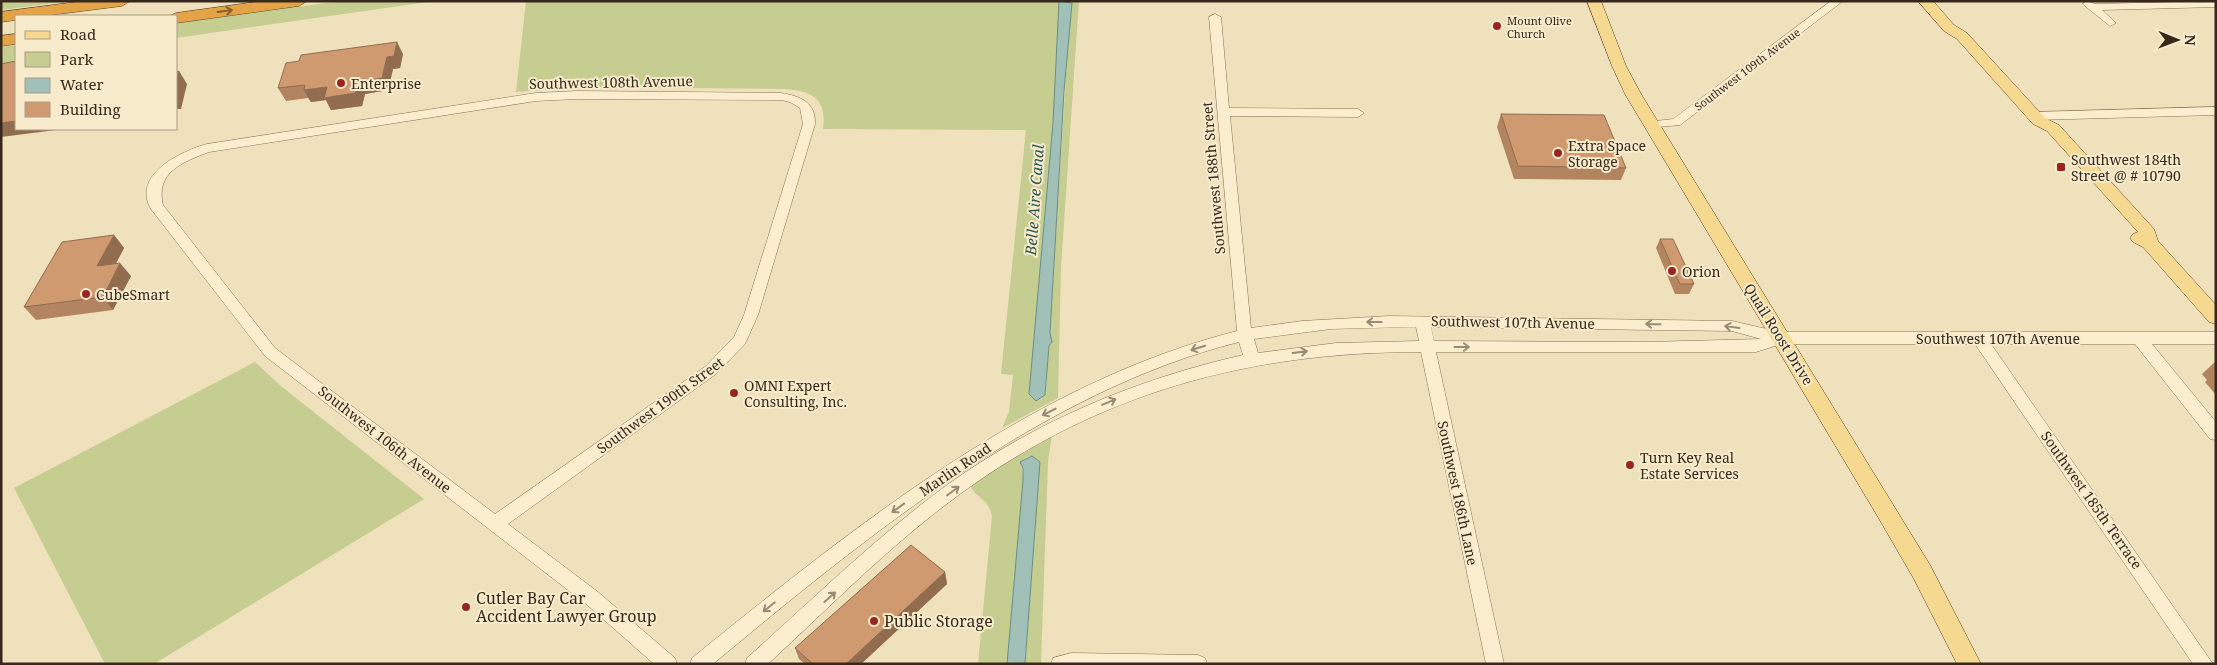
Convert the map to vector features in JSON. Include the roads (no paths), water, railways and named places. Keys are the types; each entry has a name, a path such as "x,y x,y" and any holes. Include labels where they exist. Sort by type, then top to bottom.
{"highway":[{"path":"16,15 122,1"},
{"path":"178,18 298,1"},
{"path":"1,17 15,15"},
{"path":"1,41 15,39"}],"main road":[{"name":"Quail Roost Drive","path":"1594,1 1619,66 1651,124 1780,338 1821,401 1911,554 1970,664"},
{"path":"1925,1 1949,28 1962,36 2037,118 2039,129 2133,234 2149,243 2216,317"},
{"path":"1938,1 1962,28 1962,36"}],"street":[{"name":"Southwest 109th Avenue","path":"1651,124 1676,122 1838,1"},
{"path":"2089,4 2216,4"},
{"path":"2089,4 2110,23"},
{"name":"Southwest 188th Street","path":"1215,17 1242,324 1252,359"},
{"name":"Southwest 108th Avenue","path":"160,176 177,161 194,152 218,145 524,99 577,95 774,96 791,98 804,103"},
{"name":"Southwest 190th Street","path":"495,524 712,370 740,340 751,315 809,124 810,112 804,103"},
{"path":"2037,118 2216,111"},
{"path":"1223,112 1358,113"},
{"name":"Southwest 106th Avenue","path":"160,176 152,195 156,206 270,352 592,598 668,664"},
{"name":"Southwest 107th Avenue","path":"1245,335 1320,324 1422,321 1732,326 1780,338 2216,338"},
{"name":"Southwest 186th Lane","path":"1422,321 1495,664"},
{"path":"1587,323 1596,348"},
{"name":"Marlin Road","path":"699,664 818,566 940,477 990,445 1065,404 1143,368 1202,346 1245,335"},
{"name":"Southwest 107th Avenue","path":"1252,359 1334,349 1756,346 1780,338"},
{"name":"Southwest 185th Terrace","path":"1979,338 2204,664"},
{"path":"2139,338 2216,434"},
{"name":"Marlin Road","path":"754,664 944,497 1020,446 1086,412 1151,385 1252,359"},
{"path":"1060,664 1071,662 1198,664"}],"water":[{"path":"1059,1 1072,3 1064,91 1050,333 1052,342 1049,346 1045,395 1036,401 1029,394 1053,123"},
{"path":"1032,456 1040,462 1025,664 1007,664 1023,480 1023,468 1020,462"}],"place":[{"name":"Mount Olive Church","path":"1497,26"},
{"name":"Enterprise","path":"341,83"},
{"name":"Extra Space Storage","path":"1558,153"},
{"name":"Southwest 184th Street @ # 10790","path":"2061,167"},
{"name":"Orion","path":"1672,271"},
{"name":"CubeSmart","path":"86,294"},
{"name":"OMNI Expert Consulting, Inc.","path":"734,393"},
{"name":"Turn Key Real Estate Services","path":"1630,465"},
{"name":"Cutler Bay Car Accident Lawyer Group","path":"466,607"},
{"name":"Public Storage","path":"874,621"}],"water label":[{"name":"Belle Aire Canal","path":"1034,200"}]}
